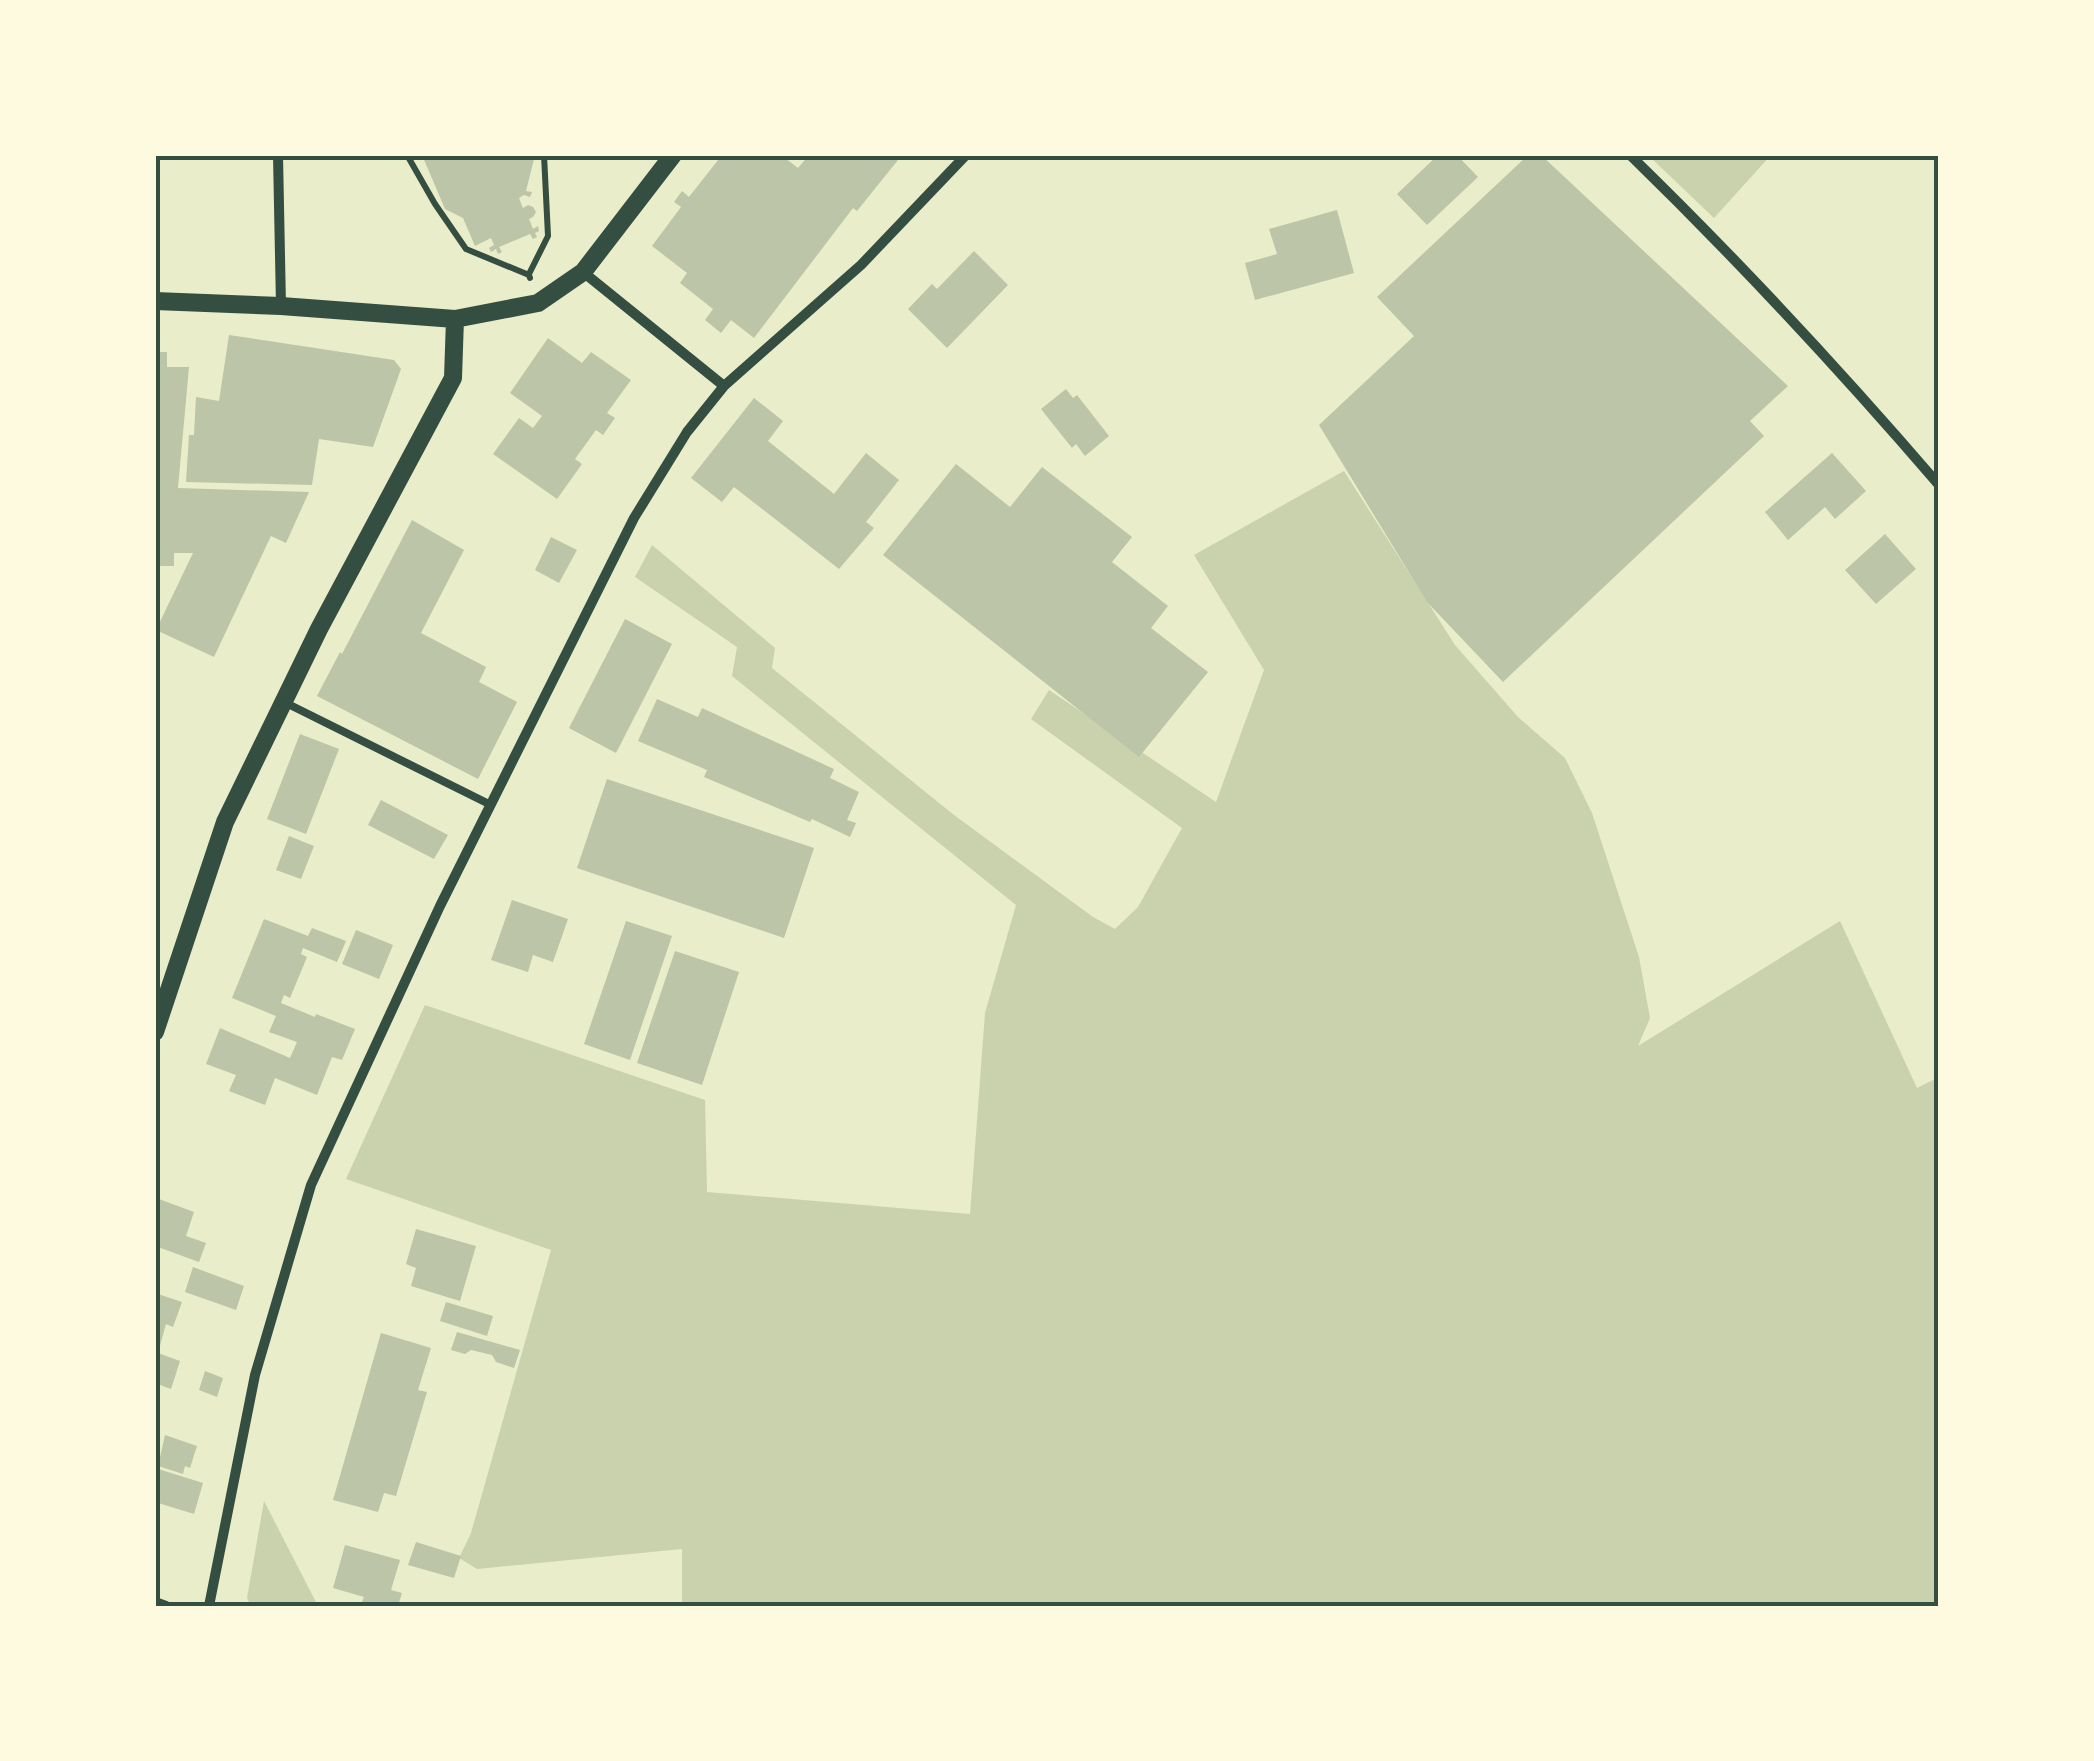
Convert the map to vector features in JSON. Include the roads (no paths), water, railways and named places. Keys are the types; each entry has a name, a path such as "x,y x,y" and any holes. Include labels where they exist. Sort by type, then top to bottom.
{"street":[{"path":"278,155 281,306"},
{"path":"155,301 455,319 538,303 582,272 672,155"},
{"path":"209,1606 255,1374 311,1184 440,906 634,518 687,432 724,386 862,265 966,155"},
{"path":"1630,155 1749,273 1939,485"},
{"path":"582,272 724,386"},
{"path":"155,1032 226,822 320,629 453,378 455,319"},
{"path":"155,1602 166,1606"}],"lane":[{"path":"284,702 491,805"}]}
